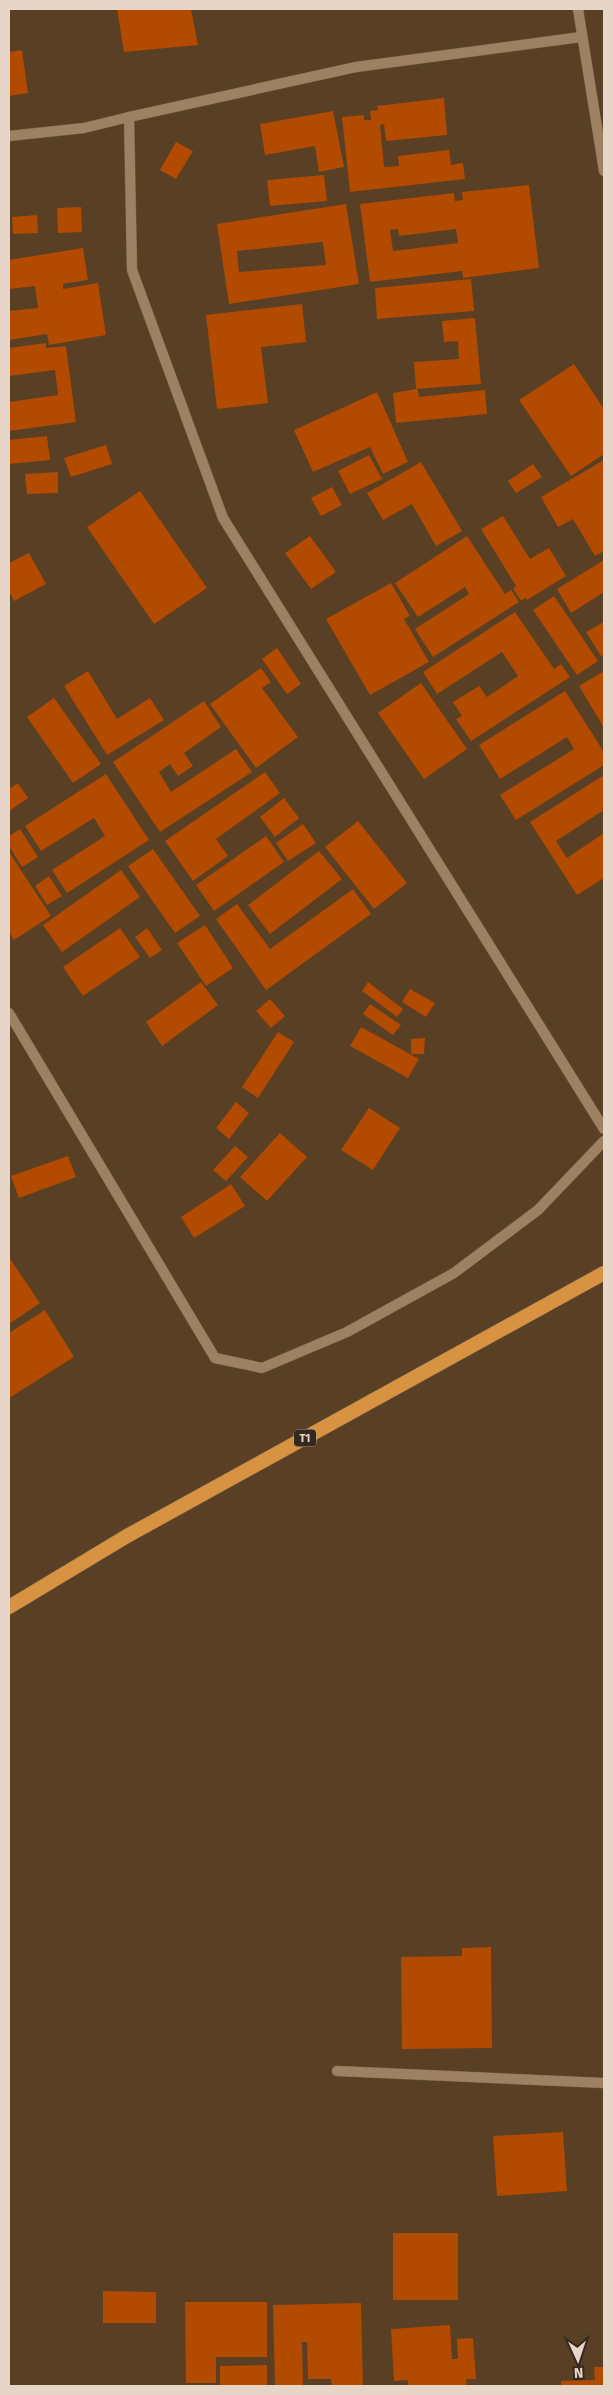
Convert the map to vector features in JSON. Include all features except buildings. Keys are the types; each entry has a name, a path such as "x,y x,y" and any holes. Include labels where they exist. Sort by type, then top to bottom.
{"highway":[{"name":"T1","path":"9,1607 127,1536 604,1273"}],"street":[{"path":"578,9 580,37 604,171"},
{"path":"9,136 84,128 356,67 580,37"},
{"path":"129,117 132,270 223,518 604,1129"},
{"path":"9,1013 215,1358 262,1368 347,1332 454,1272 538,1210 604,1141"},
{"path":"337,2071 604,2084"}]}
